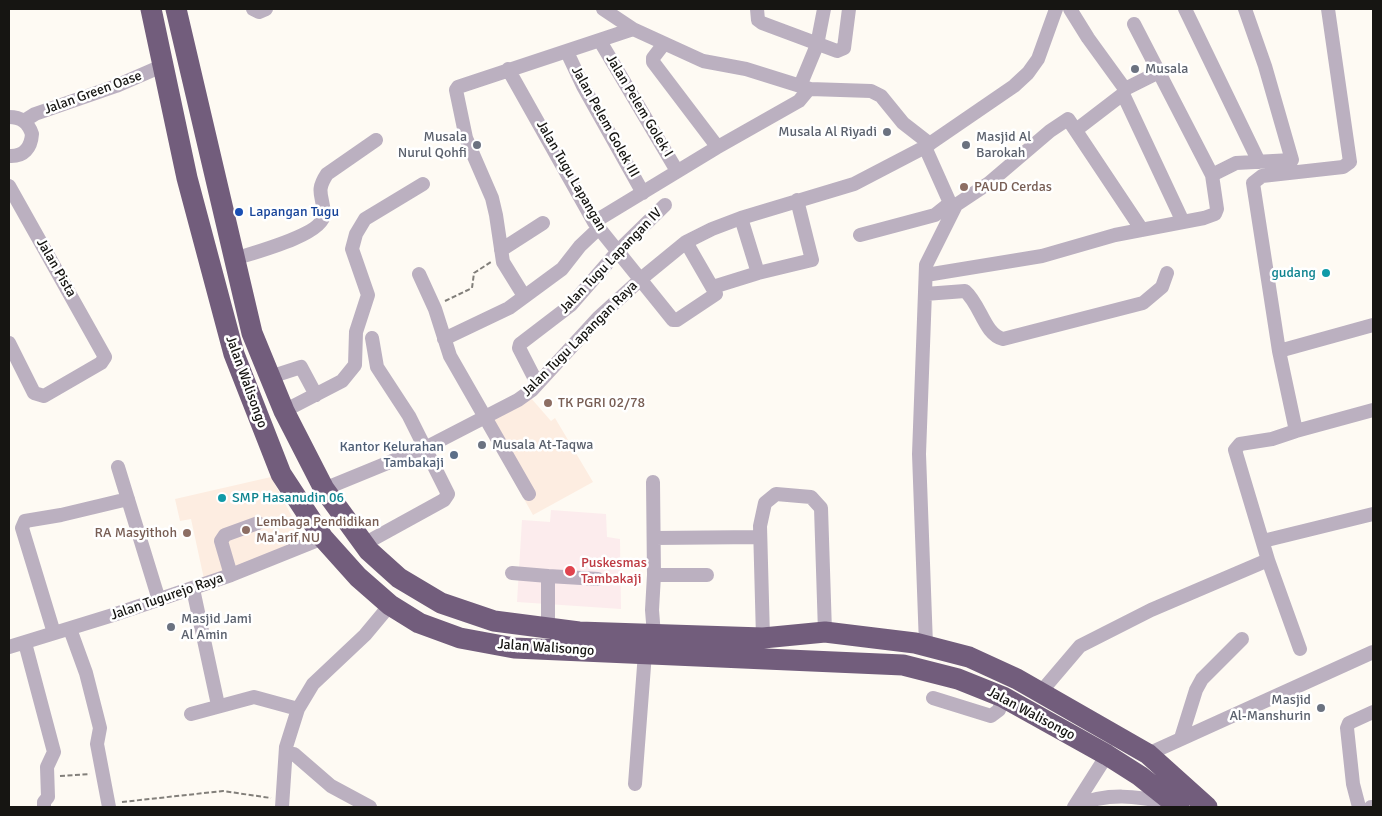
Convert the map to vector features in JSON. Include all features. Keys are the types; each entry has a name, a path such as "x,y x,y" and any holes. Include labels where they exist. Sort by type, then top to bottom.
{"highway":[{"name":"Jalan Walisongo","path":"151,9 187,178 234,354 280,474 323,538 358,577 390,605 419,623 460,638 505,647 649,644 763,638 825,632 926,646 969,657 1017,679 1148,754 1207,807"},
{"name":"Jalan Walisongo","path":"176,9 252,332 281,373 324,489 364,544 399,578 441,604 494,621 579,632 649,644 903,665 958,679 1004,697 1106,755 1140,776 1177,806"},
{"path":"187,178 213,172"}],"street":[{"path":"253,9 259,12 266,9"},
{"path":"603,9 633,30 663,45 703,61 746,69 804,88 865,90 876,93 928,146 950,203 935,215 860,235"},
{"path":"757,9 760,22 837,52 844,48 850,9"},
{"path":"444,339 509,308 568,264 597,225 677,170 799,101 817,45 824,9"},
{"name":"Jalan Tugu Lapangan Raya","path":"324,489 425,448 518,400 537,383 598,318 642,278 686,242 741,218 854,184 928,146 1014,86 1028,73 1038,59 1056,9"},
{"path":"1070,9 1124,92 1183,222"},
{"path":"1185,9 1260,162"},
{"path":"1212,175 1236,163 1290,161 1293,159 1245,9"},
{"path":"1296,431 1279,351 1253,183 1262,176 1343,168 1350,162 1328,9"},
{"path":"926,275 1042,256 1115,235 1204,218 1216,212 1212,175 1134,24"},
{"path":"524,296 503,262 492,198 466,138 456,94 458,87 508,69 633,30"},
{"name":"Jalan Pelem Golek I","path":"600,41 677,170"},
{"path":"663,45 653,58 654,62 716,145 715,149"},
{"name":"Jalan Pelem Golek III","path":"567,52 594,106 643,193"},
{"name":"Jalan Green Oase","path":"24,121 35,114 116,86 162,66"},
{"name":"Jalan Tugu Lapangan","path":"508,69 597,225 642,278 673,320 677,320 715,295 713,287"},
{"path":"1076,130 1124,92 1159,72"},
{"path":"9,117 17,117 30,127 32,142 22,154 9,156"},
{"path":"926,646 920,454 926,264 956,205 989,183 1065,119 1068,119 1142,230"},
{"path":"234,259 307,234 319,226 324,215 319,194 322,182 327,174 376,140"},
{"path":"293,407 342,381 355,365 356,332 368,295 352,249 356,234 365,219 423,184"},
{"name":"Jalan Pista","path":"9,186 103,350 105,357 101,363 44,396 34,393 9,343"},
{"path":"686,242 713,287 758,273 812,260 797,200"},
{"name":"Jalan Tugu Lapangan IV","path":"537,383 520,344 571,305 618,251 665,205"},
{"path":"741,218 758,273"},
{"path":"501,252 543,223"},
{"path":"925,294 965,290 975,299 990,332 995,337 1003,339 1143,303 1162,287 1167,273"},
{"path":"419,274 434,307 450,356 484,419 529,494"},
{"path":"1279,351 1373,325"},
{"path":"364,544 447,498 447,488 409,416 376,367 372,338"},
{"path":"281,373 299,366 304,369 316,395"},
{"path":"1300,649 1268,560 1235,450 1240,444 1272,439 1373,410"},
{"path":"118,467 158,600"},
{"path":"635,784 652,610 654,575 653,482"},
{"path":"763,638 760,526 765,503 776,494 811,497 820,506 825,632"},
{"path":"54,633 22,528 25,520 61,515 128,498"},
{"path":"1263,541 1373,514"},
{"path":"231,575 221,541 225,535 258,523"},
{"path":"654,538 760,537"},
{"name":"Jalan Tugurejo Raya","path":"9,647 193,589 323,538"},
{"path":"1040,693 1080,646 1151,610 1268,560"},
{"path":"512,573 598,579"},
{"path":"654,575 707,575"},
{"path":"548,576 548,628"},
{"path":"193,589 218,705"},
{"path":"282,804 286,747 298,709 313,684 365,635 390,605"},
{"path":"70,629 86,673 100,728 97,744 109,805"},
{"path":"1181,738 1196,690 1202,679 1242,639"},
{"path":"25,643 54,752 47,767 46,802"},
{"path":"1148,754 1373,652"},
{"path":"191,714 218,705 254,697 274,700 298,709"},
{"path":"933,698 991,716 998,710 1004,697"},
{"path":"1359,807 1353,784 1346,728 1349,724 1373,712"},
{"path":"294,754 331,786 370,807"},
{"path":"1074,807 1106,755"},
{"path":"1074,807 1092,799 1110,796 1137,796 1177,806"}],"path":[{"path":"434,307 472,288 474,273 501,252"},
{"path":"47,775 102,773"},
{"path":"109,805 223,791 247,793 282,804"}],"shaded area":[{"path":"530,397 551,421 555,418 593,482 533,515 482,424"},
{"name":"Lembaga Pendidikan Ma'arif NU","path":"271,477 304,539 204,579 191,519 180,521 175,499"},
{"name":"Puskesmas Tambakaji","path":"551,510 606,514 607,537 620,539 621,609 517,602 522,520 550,522"}],"place":[{"name":"Musala","path":"1135,69"},
{"name":"Musala Al Riyadi","path":"887,132"},
{"name":"Musala Nurul Qohfi","path":"477,145"},
{"name":"Masjid Al Barokah","path":"966,145"},
{"name":"PAUD Cerdas","path":"964,187"},
{"name":"Lapangan Tugu","path":"239,212"},
{"name":"gudang","path":"1326,273"},
{"name":"TK PGRI 02/78","path":"548,403"},
{"name":"Musala At-Taqwa","path":"482,445"},
{"name":"Kantor Kelurahan Tambakaji","path":"454,455"},
{"name":"SMP Hasanudin 06","path":"222,498"},
{"name":"Lembaga Pendidikan Ma'arif NU","path":"246,530"},
{"name":"RA Masyithoh","path":"187,533"},
{"name":"Puskesmas Tambakaji","path":"570,571"},
{"name":"Masjid Jami Al Amin","path":"171,627"},
{"name":"Masjid Al-Manshurin","path":"1321,708"}]}
